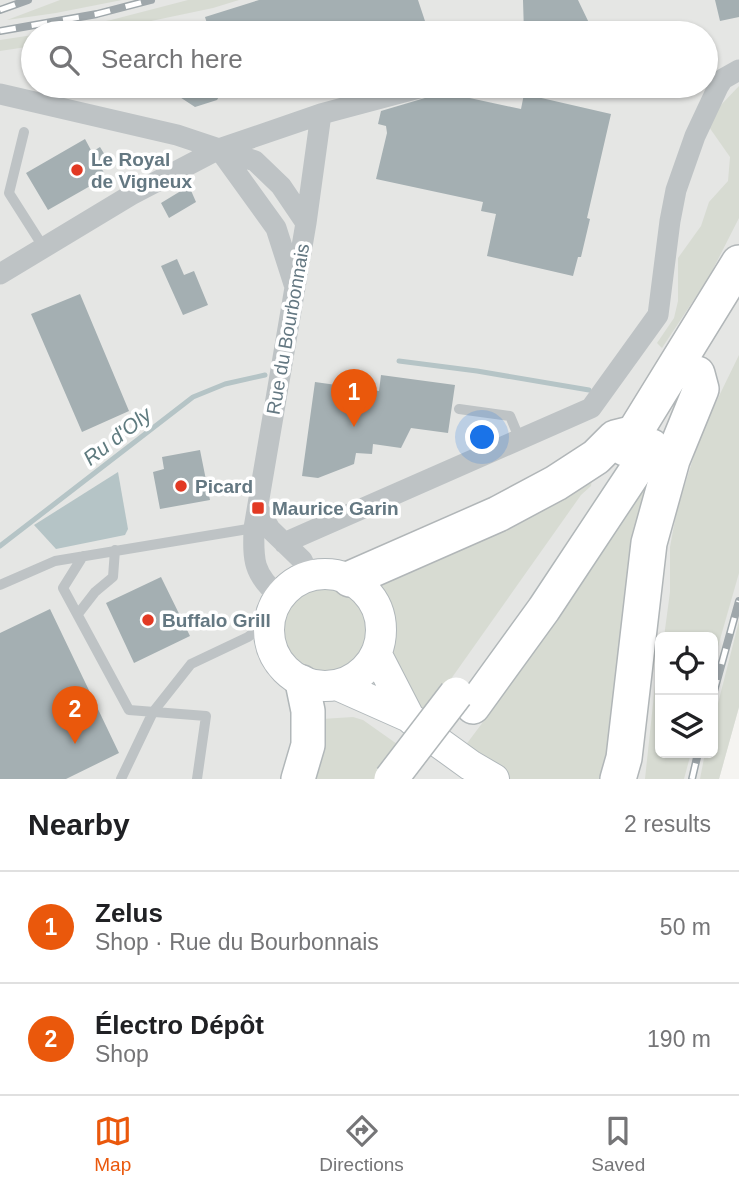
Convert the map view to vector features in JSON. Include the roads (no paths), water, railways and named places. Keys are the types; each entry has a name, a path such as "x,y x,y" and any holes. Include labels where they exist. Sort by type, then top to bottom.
{"highway":[{"path":"637,442 739,262"},
{"path":"637,442 697,374 739,302"},
{"path":"618,779 624,758 649,543 672,460 701,389 697,374"},
{"path":"350,579 498,514 556,483 596,457 615,438 637,442"}],"main road":[{"path":"417,779 602,487 637,442"},
{"path":"323,573 350,579 364,589 375,603 381,619 381,637 376,653 360,674 337,685 320,686 302,682 284,669 272,650 268,636 274,608 288,587 309,575 323,573"},
{"path":"376,653 409,717"},
{"path":"298,779 308,745 308,712 302,682"},
{"path":"337,685 409,717 434,740 482,774"},
{"path":"391,779 465,700"}],"street":[{"name":"Rue du Bourbonnais","path":"0,94 177,135 255,161 281,186 306,223 256,518 254,558 257,572 266,585 274,608"},
{"path":"0,274 131,195 219,149 321,114 381,98"},
{"path":"285,543 591,408 658,315 670,221 677,190 712,98"},
{"path":"306,223 321,114"},
{"path":"219,149 276,228 295,288"},
{"path":"256,518 302,560 309,575"}],"lane":[{"path":"24,132 9,193 44,248"},
{"path":"459,409 510,416 521,440"},
{"path":"0,585 55,561 256,518"},
{"path":"78,614 95,592 113,577 115,550"},
{"path":"83,556 63,588 130,710 205,716 197,779"},
{"path":"110,779 122,776 153,712 191,664 248,637 274,608"}],"waterway":[{"name":"Ru d'Oly","path":"399,361 589,390"},
{"name":"Ru d'Oly","path":"0,546 193,397 225,384 265,375"}],"railway":[{"path":"0,10 28,0"},
{"path":"57,21 151,0"},
{"path":"0,31 21,27"},
{"path":"718,677 739,601"},
{"path":"692,779 697,758"}],"place":[{"name":"Le Royal de Vigneux","path":"77,170"},
{"name":"Zelus","path":"354,427"},
{"name":"Picard","path":"181,486"},
{"name":"Maurice Garin","path":"258,508"},
{"name":"Buffalo Grill","path":"148,620"},
{"name":"Électro Dépôt","path":"75,744"}]}
